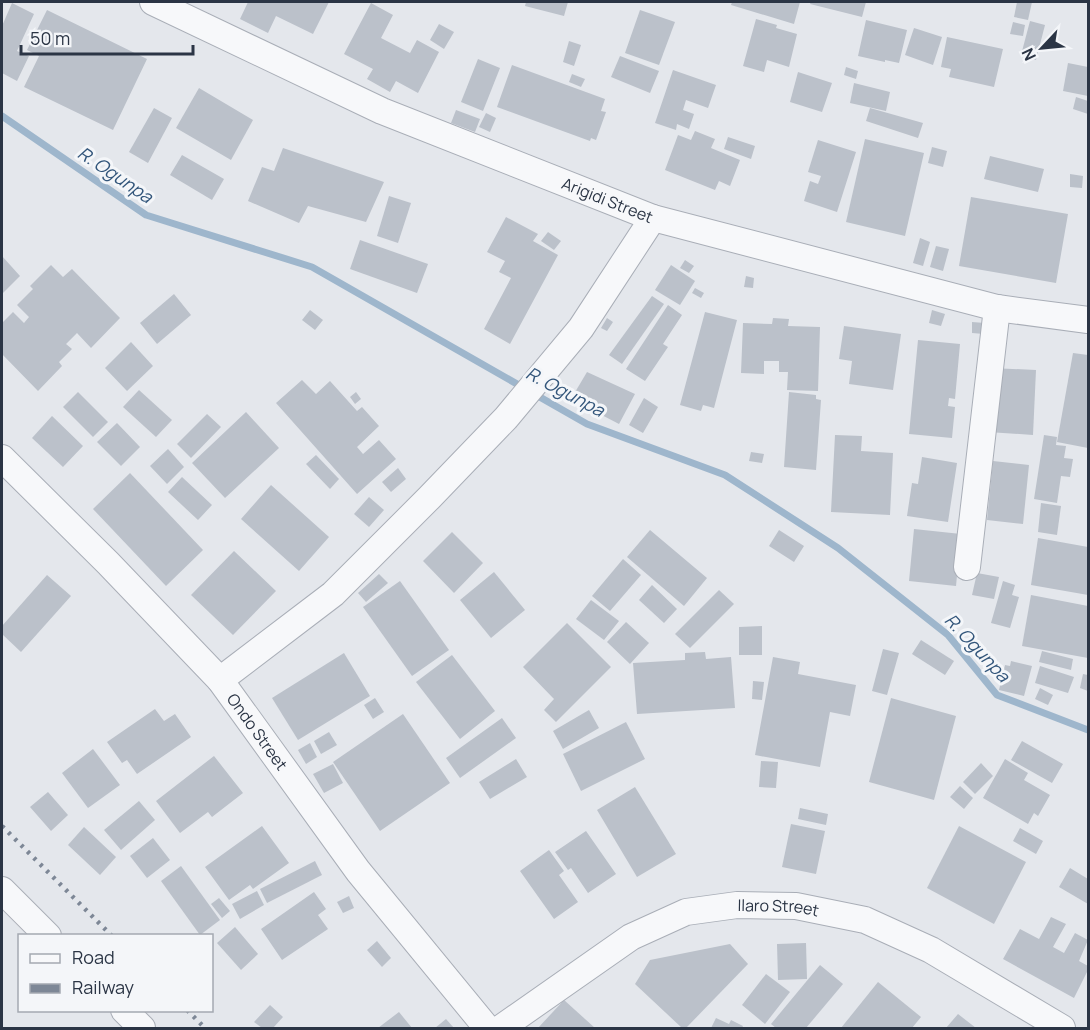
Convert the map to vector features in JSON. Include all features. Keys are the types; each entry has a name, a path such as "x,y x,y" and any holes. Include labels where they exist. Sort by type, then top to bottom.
{"street":[{"name":"Arigidi Street","path":"153,2 382,111 653,218 998,308 1089,320"},
{"path":"220,680 333,594 506,418 581,328 653,218"},
{"path":"967,567 998,308"},
{"name":"Ondo Street","path":"2,458 108,563 220,680 358,871 487,1029"},
{"path":"2,890 46,934"},
{"name":"Ilaro Street","path":"501,1029 631,937 686,912 736,905 796,906 865,920 930,950 1062,1029"},
{"path":"125,1012 142,1029"}],"building":[{"path":"248,2 329,2 313,34 276,16 268,33 240,19"},
{"path":"526,2 568,2 564,16 525,6"},
{"path":"732,2 800,2 794,24 731,5"},
{"path":"811,2 866,2 862,17 810,4"},
{"path":"1017,2 1032,2 1028,20 1014,17"},
{"path":"12,3 34,14 17,51 29,56 17,81 2,73 2,26"},
{"path":"371,3 393,15 381,38 410,53 417,40 439,52 418,93 396,81 390,92 367,79 373,69 344,54"},
{"path":"47,10 147,59 113,130 24,87 39,56 27,50"},
{"path":"640,10 675,22 659,65 625,53"},
{"path":"756,19 797,34 789,67 767,60 764,72 743,66"},
{"path":"866,20 907,30 899,63 858,56"},
{"path":"1030,21 1045,25 1036,60 1021,55"},
{"path":"1013,22 1025,25 1023,36 1010,34"},
{"path":"439,24 454,32 444,49 430,40"},
{"path":"914,28 942,37 933,65 905,55"},
{"path":"947,37 1003,49 994,87 949,77 951,69 941,67"},
{"path":"569,41 581,45 574,66 563,62"},
{"path":"620,56 659,71 650,93 611,77"},
{"path":"478,59 500,68 483,111 461,102"},
{"path":"1068,63 1088,67 1088,96 1063,91"},
{"path":"512,65 605,99 601,111 606,112 596,140 591,138 590,141 497,107"},
{"path":"846,67 858,71 856,79 844,75"},
{"path":"673,70 716,85 708,108 686,100 683,110 694,114 689,129 677,124 676,130 655,123"},
{"path":"798,72 832,83 822,112 790,102"},
{"path":"572,74 585,79 581,87 569,82"},
{"path":"854,83 890,92 886,111 850,103"},
{"path":"199,88 253,120 231,160 176,128"},
{"path":"1076,97 1088,101 1088,114 1073,109"},
{"path":"154,108 172,118 148,163 129,152"},
{"path":"870,108 923,123 918,138 866,121"},
{"path":"456,110 480,119 475,132 451,123"},
{"path":"486,113 496,118 490,132 479,127"},
{"path":"695,131 715,139 711,148 740,160 730,186 719,181 715,190 665,170 678,135 691,140"},
{"path":"728,137 755,146 751,159 724,149"},
{"path":"865,139 924,153 905,236 846,222"},
{"path":"818,140 856,152 837,212 804,201 810,181 818,184 821,176 808,172"},
{"path":"932,147 947,151 943,167 928,163"},
{"path":"283,148 384,182 366,222 308,206 299,223 248,201 262,167 274,171"},
{"path":"182,155 224,179 212,200 170,175"},
{"path":"990,156 1044,169 1038,192 984,179"},
{"path":"1070,174 1083,176 1082,188 1070,187"},
{"path":"389,196 411,203 398,243 377,236"},
{"path":"971,197 1068,214 1056,283 959,266"},
{"path":"506,217 538,234 533,241 558,255 510,344 484,329 511,278 499,272 505,261 487,252"},
{"path":"548,232 561,241 554,250 541,241"},
{"path":"920,238 930,242 923,266 913,263"},
{"path":"360,240 428,264 417,293 350,269"},
{"path":"936,246 949,249 943,271 930,267"},
{"path":"2,256 20,276 2,294"},
{"path":"685,260 694,266 689,273 680,268"},
{"path":"51,265 63,277 72,269 120,318 91,348 77,333 66,344 72,349 59,362 62,366 38,391 2,354 2,323 13,312 24,323 29,317 17,305 33,289 30,286"},
{"path":"671,265 695,281 680,305 655,290"},
{"path":"746,276 754,278 753,288 744,287"},
{"path":"695,288 704,293 701,298 692,293"},
{"path":"174,294 191,315 157,344 140,323"},
{"path":"652,296 664,304 622,364 609,355"},
{"path":"668,305 682,315 663,344 668,347 645,381 626,369"},
{"path":"310,310 323,320 315,330 302,320"},
{"path":"932,310 945,314 941,326 929,323"},
{"path":"705,312 737,320 714,408 703,405 701,411 680,405"},
{"path":"607,318 613,322 607,331 601,328"},
{"path":"773,318 789,319 788,326 820,327 818,391 787,390 788,372 779,372 779,361 764,361 764,374 741,373 743,323 772,324"},
{"path":"972,322 985,323 984,334 972,333"},
{"path":"844,326 901,334 893,390 849,384 852,361 839,359"},
{"path":"918,340 960,344 955,399 949,398 948,406 955,407 952,438 909,434"},
{"path":"131,342 153,366 127,391 105,368"},
{"path":"1073,353 1088,355 1088,448 1057,442"},
{"path":"991,368 1036,370 1033,435 988,432"},
{"path":"587,372 635,394 619,424 571,399"},
{"path":"302,380 316,394 330,381 357,411 362,407 379,426 357,447 363,454 379,440 396,459 357,494 276,403"},
{"path":"139,390 172,420 156,437 123,407"},
{"path":"78,392 108,422 93,437 63,407"},
{"path":"356,392 361,399 355,404 350,397"},
{"path":"789,392 816,395 816,399 821,400 816,470 784,467"},
{"path":"644,398 658,407 643,433 629,425"},
{"path":"246,412 279,448 225,498 192,463"},
{"path":"207,414 221,427 191,458 177,444"},
{"path":"52,416 83,446 63,467 32,438"},
{"path":"117,423 140,447 121,466 97,442"},
{"path":"835,435 862,436 861,451 893,453 890,515 831,512"},
{"path":"1044,435 1057,437 1056,445 1066,446 1064,458 1073,459 1070,477 1061,476 1057,503 1034,499"},
{"path":"168,449 184,467 167,484 150,466"},
{"path":"751,452 764,454 762,463 749,461"},
{"path":"316,455 339,479 330,489 306,464"},
{"path":"922,457 957,463 948,522 907,516 912,483 918,484"},
{"path":"993,461 1029,465 1023,524 987,520"},
{"path":"398,468 406,479 391,492 382,482"},
{"path":"130,473 203,550 166,586 93,509"},
{"path":"182,477 212,505 198,520 168,492"},
{"path":"271,485 329,537 299,571 241,519"},
{"path":"369,497 384,510 369,527 354,514"},
{"path":"1041,503 1061,506 1057,535 1038,532"},
{"path":"914,529 961,534 956,586 909,581"},
{"path":"650,530 707,578 684,606 627,557"},
{"path":"779,530 804,546 794,562 769,546"},
{"path":"452,532 483,563 454,593 423,561"},
{"path":"1038,538 1088,547 1088,595 1031,585"},
{"path":"234,551 276,591 233,635 191,595"},
{"path":"623,559 641,575 610,611 592,596"},
{"path":"494,572 525,610 491,638 460,600"},
{"path":"977,573 999,577 994,599 972,595"},
{"path":"379,574 388,583 366,602 358,593"},
{"path":"47,575 71,596 21,652 2,634 2,626"},
{"path":"400,581 449,650 412,676 363,607"},
{"path":"1003,581 1015,585 1012,595 1019,597 1010,628 991,623"},
{"path":"652,585 677,609 664,623 639,600"},
{"path":"719,590 734,604 690,648 675,634"},
{"path":"1031,595 1088,606 1088,658 1022,646"},
{"path":"591,600 619,621 604,640 576,619"},
{"path":"626,622 649,643 630,664 607,642"},
{"path":"567,623 611,667 556,722 544,710 554,699 523,667"},
{"path":"762,626 762,655 739,655 739,627"},
{"path":"921,640 954,661 945,675 912,654"},
{"path":"883,649 899,653 887,695 872,691"},
{"path":"1042,651 1073,659 1071,670 1039,662"},
{"path":"705,652 706,659 731,657 735,708 637,714 633,663 685,660 685,653"},
{"path":"344,653 370,696 298,740 272,698"},
{"path":"452,655 495,711 460,739 416,682"},
{"path":"773,657 800,662 798,674 856,685 850,716 830,712 820,767 755,755"},
{"path":"1011,661 1032,666 1024,696 999,690 1005,665 1010,666"},
{"path":"1040,666 1074,677 1068,693 1035,683"},
{"path":"1083,674 1088,675 1088,691 1080,688"},
{"path":"753,681 764,682 762,700 752,699"},
{"path":"1040,688 1053,695 1048,705 1035,699"},
{"path":"375,698 384,712 373,719 364,705"},
{"path":"891,698 956,716 934,800 869,782"},
{"path":"155,709 164,721 175,714 191,737 137,774 127,760 122,763 107,742"},
{"path":"589,710 599,728 563,749 553,731"},
{"path":"403,714 450,783 380,831 333,762"},
{"path":"502,718 516,738 460,778 446,758"},
{"path":"626,722 645,759 581,791 563,754"},
{"path":"329,732 337,745 321,754 314,741"},
{"path":"1022,741 1063,764 1052,783 1011,760"},
{"path":"310,743 317,757 306,764 298,750"},
{"path":"93,749 120,785 88,808 62,773"},
{"path":"214,756 243,793 212,817 208,812 180,833 156,801"},
{"path":"516,759 527,777 490,799 479,782"},
{"path":"1005,759 1028,773 1024,780 1050,795 1038,816 1034,813 1028,824 983,798"},
{"path":"761,761 778,762 776,788 759,787"},
{"path":"981,763 993,776 975,794 963,782"},
{"path":"333,764 343,783 324,793 313,774"},
{"path":"960,786 973,798 964,809 950,797"},
{"path":"635,787 676,854 637,877 597,810"},
{"path":"48,792 68,815 51,831 30,807"},
{"path":"139,801 155,820 121,850 104,830"},
{"path":"800,808 828,814 826,825 798,819"},
{"path":"791,824 825,831 816,874 782,867"},
{"path":"262,826 289,863 253,889 250,885 229,900 205,867"},
{"path":"959,826 1026,862 994,924 927,888"},
{"path":"84,827 116,857 100,875 68,845"},
{"path":"1020,828 1043,841 1036,854 1013,841"},
{"path":"586,831 616,874 588,893 571,868 568,870 555,852"},
{"path":"153,838 170,860 147,878 130,856"},
{"path":"549,850 564,871 559,875 578,902 554,919 520,871"},
{"path":"315,861 322,875 267,903 260,889"},
{"path":"181,866 220,920 199,934 161,881"},
{"path":"1070,868 1088,879 1088,904 1059,887"},
{"path":"257,891 264,905 240,919 232,904"},
{"path":"314,892 326,909 318,915 328,929 282,960 261,929"},
{"path":"349,896 354,908 343,913 337,902"},
{"path":"219,898 230,911 222,918 211,904"},
{"path":"1051,917 1066,924 1053,947 1064,953 1075,933 1088,940 1079,961 1088,966 1088,970 1074,998 1003,959 1020,929 1039,939"},
{"path":"235,927 258,954 241,970 217,943"},
{"path":"377,941 391,958 382,967 367,950"},
{"path":"806,943 807,979 778,980 777,944"},
{"path":"730,944 748,964 686,1028 682,1028 635,984 650,960"},
{"path":"820,965 843,984 806,1028 776,1028 771,1024"},
{"path":"766,974 790,992 765,1024 742,1005"},
{"path":"878,982 921,1017 912,1028 841,1028"},
{"path":"564,1000 595,1028 538,1028"},
{"path":"270,1005 283,1017 273,1028 262,1028 254,1022"},
{"path":"399,1012 412,1028 378,1028"},
{"path":"958,1014 976,1028 946,1028"},
{"path":"716,1018 729,1024 731,1020 743,1026 742,1028 711,1028"},
{"path":"446,1019 454,1028 435,1028"}],"waterway":[{"name":"R. Ogunpa","path":"2,116 146,215 312,267 587,424 725,475 838,548 948,635 997,695 1088,730"}],"railway":[{"path":"2,826 110,934"},
{"path":"189,1012 205,1028"}]}
